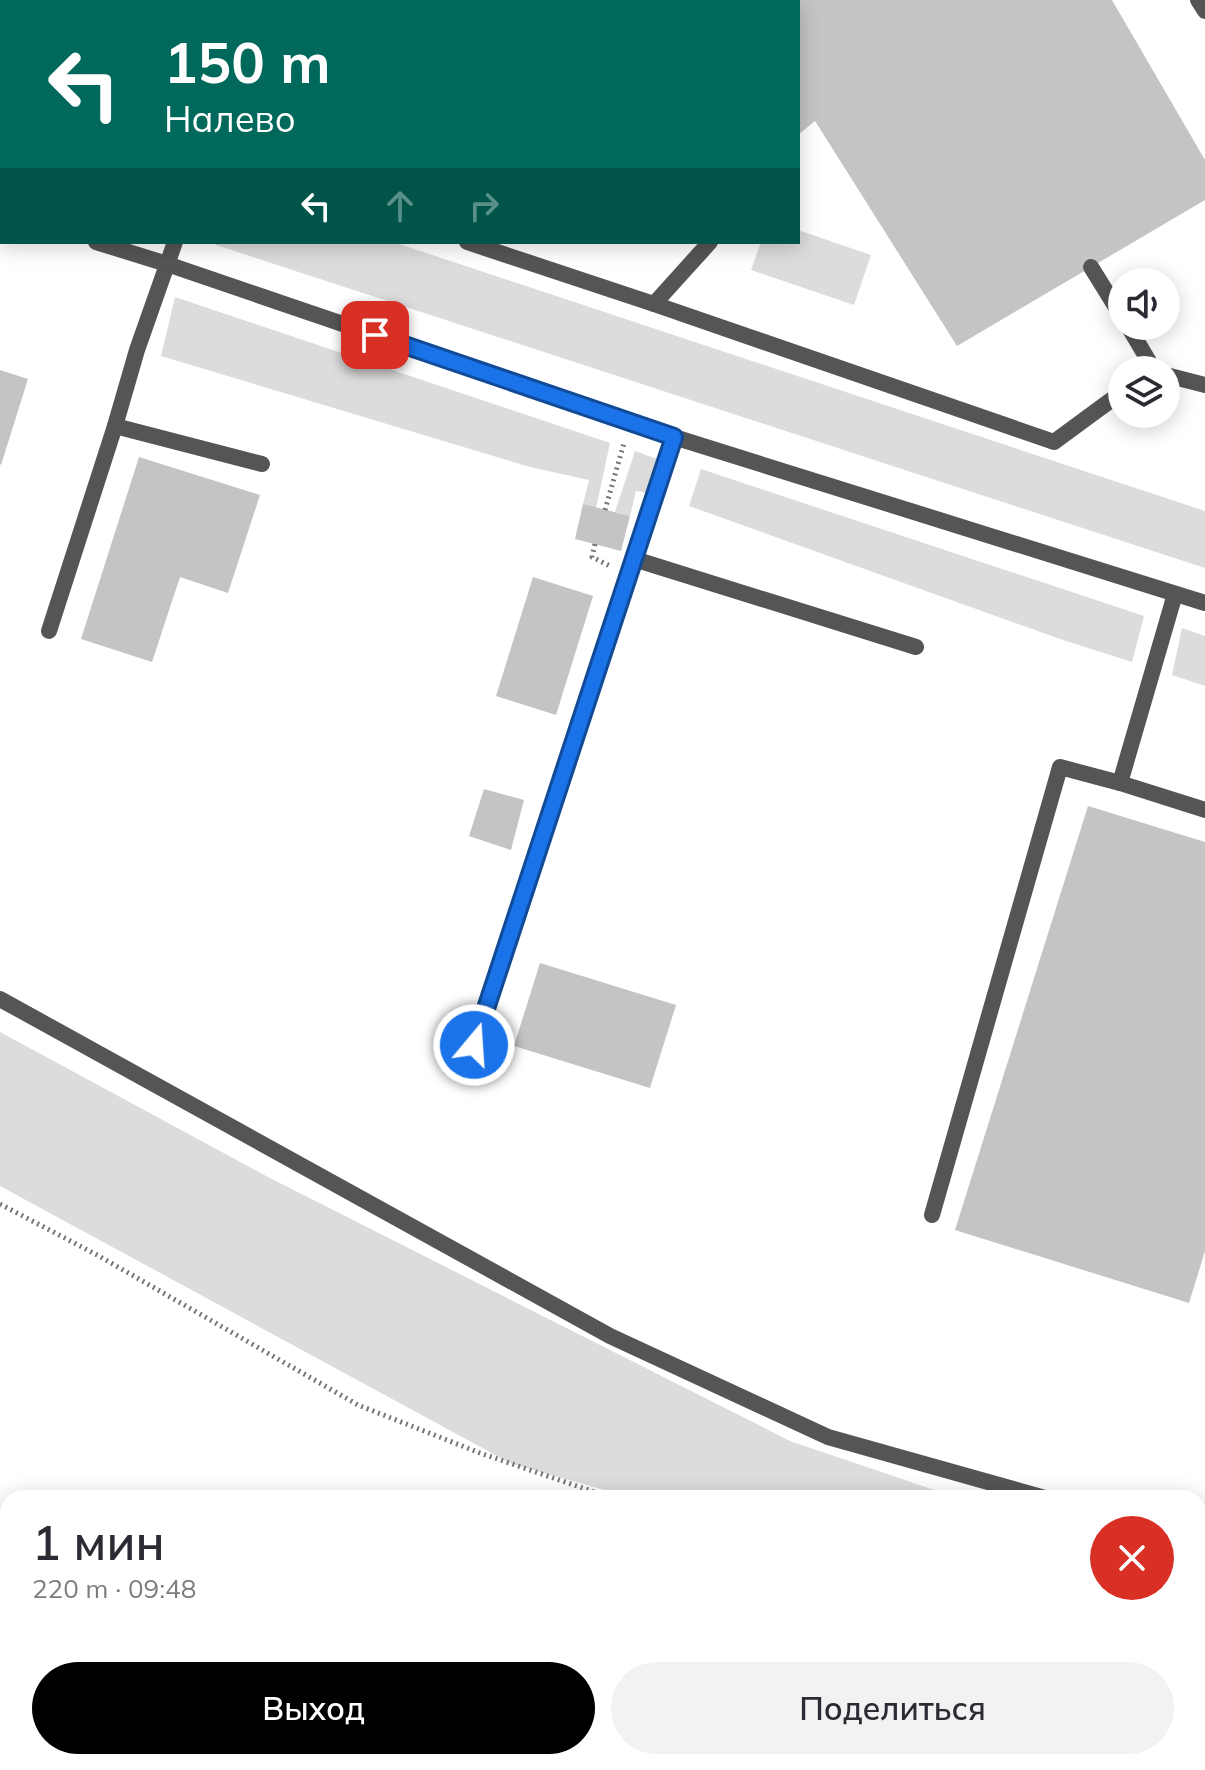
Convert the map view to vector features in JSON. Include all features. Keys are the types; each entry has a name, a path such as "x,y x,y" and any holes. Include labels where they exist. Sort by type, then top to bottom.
{"lane":[{"path":"1198,0 1205,11"},
{"path":"102,244 674,437 1205,603"},
{"path":"49,631 137,350 174,244"},
{"path":"473,244 1054,442 1108,402"},
{"path":"654,304 708,244"},
{"path":"1091,267 1108,294"},
{"path":"1180,379 1205,385"},
{"path":"115,426 262,464"},
{"path":"474,1045 674,437"},
{"path":"634,559 916,647"},
{"path":"1120,783 1175,594"},
{"path":"932,1215 1060,767 1205,810"},
{"path":"0,999 610,1336 828,1437 1017,1490"}],"path":[{"path":"605,510 624,443"},
{"path":"0,1204 99,1256 358,1405 480,1453 589,1490"}],"shaded area":[{"path":"800,231 871,255 854,305 751,270 760,244 800,244"},
{"path":"399,244 1205,511 1205,568 216,245"},
{"path":"175,297 610,443 596,508 583,504 589,480 530,467 161,356"},
{"path":"635,451 657,459 647,493 636,491 630,516 615,512"},
{"path":"701,469 1144,616 1132,662 689,506"},
{"path":"1182,628 1205,636 1205,686 1172,675"},
{"path":"0,1032 268,1177 790,1441 934,1490 605,1490 512,1464 0,1186"}],"building":[{"path":"800,0 1112,0 1205,160 1205,200 957,346 815,121 800,133"},
{"path":"0,370 28,379 1,465 0,464"},
{"path":"139,457 260,495 228,593 180,577 152,662 81,639"},
{"path":"583,504 630,516 621,551 575,539"},
{"path":"533,577 593,596 556,715 496,696"},
{"path":"484,789 524,800 511,850 469,836"},
{"path":"1088,806 1205,842 1205,1251 1189,1303 955,1230"},
{"path":"540,963 676,1005 650,1088 514,1046"}],"route":[{"path":"375,335 674,437 474,1045"}]}
